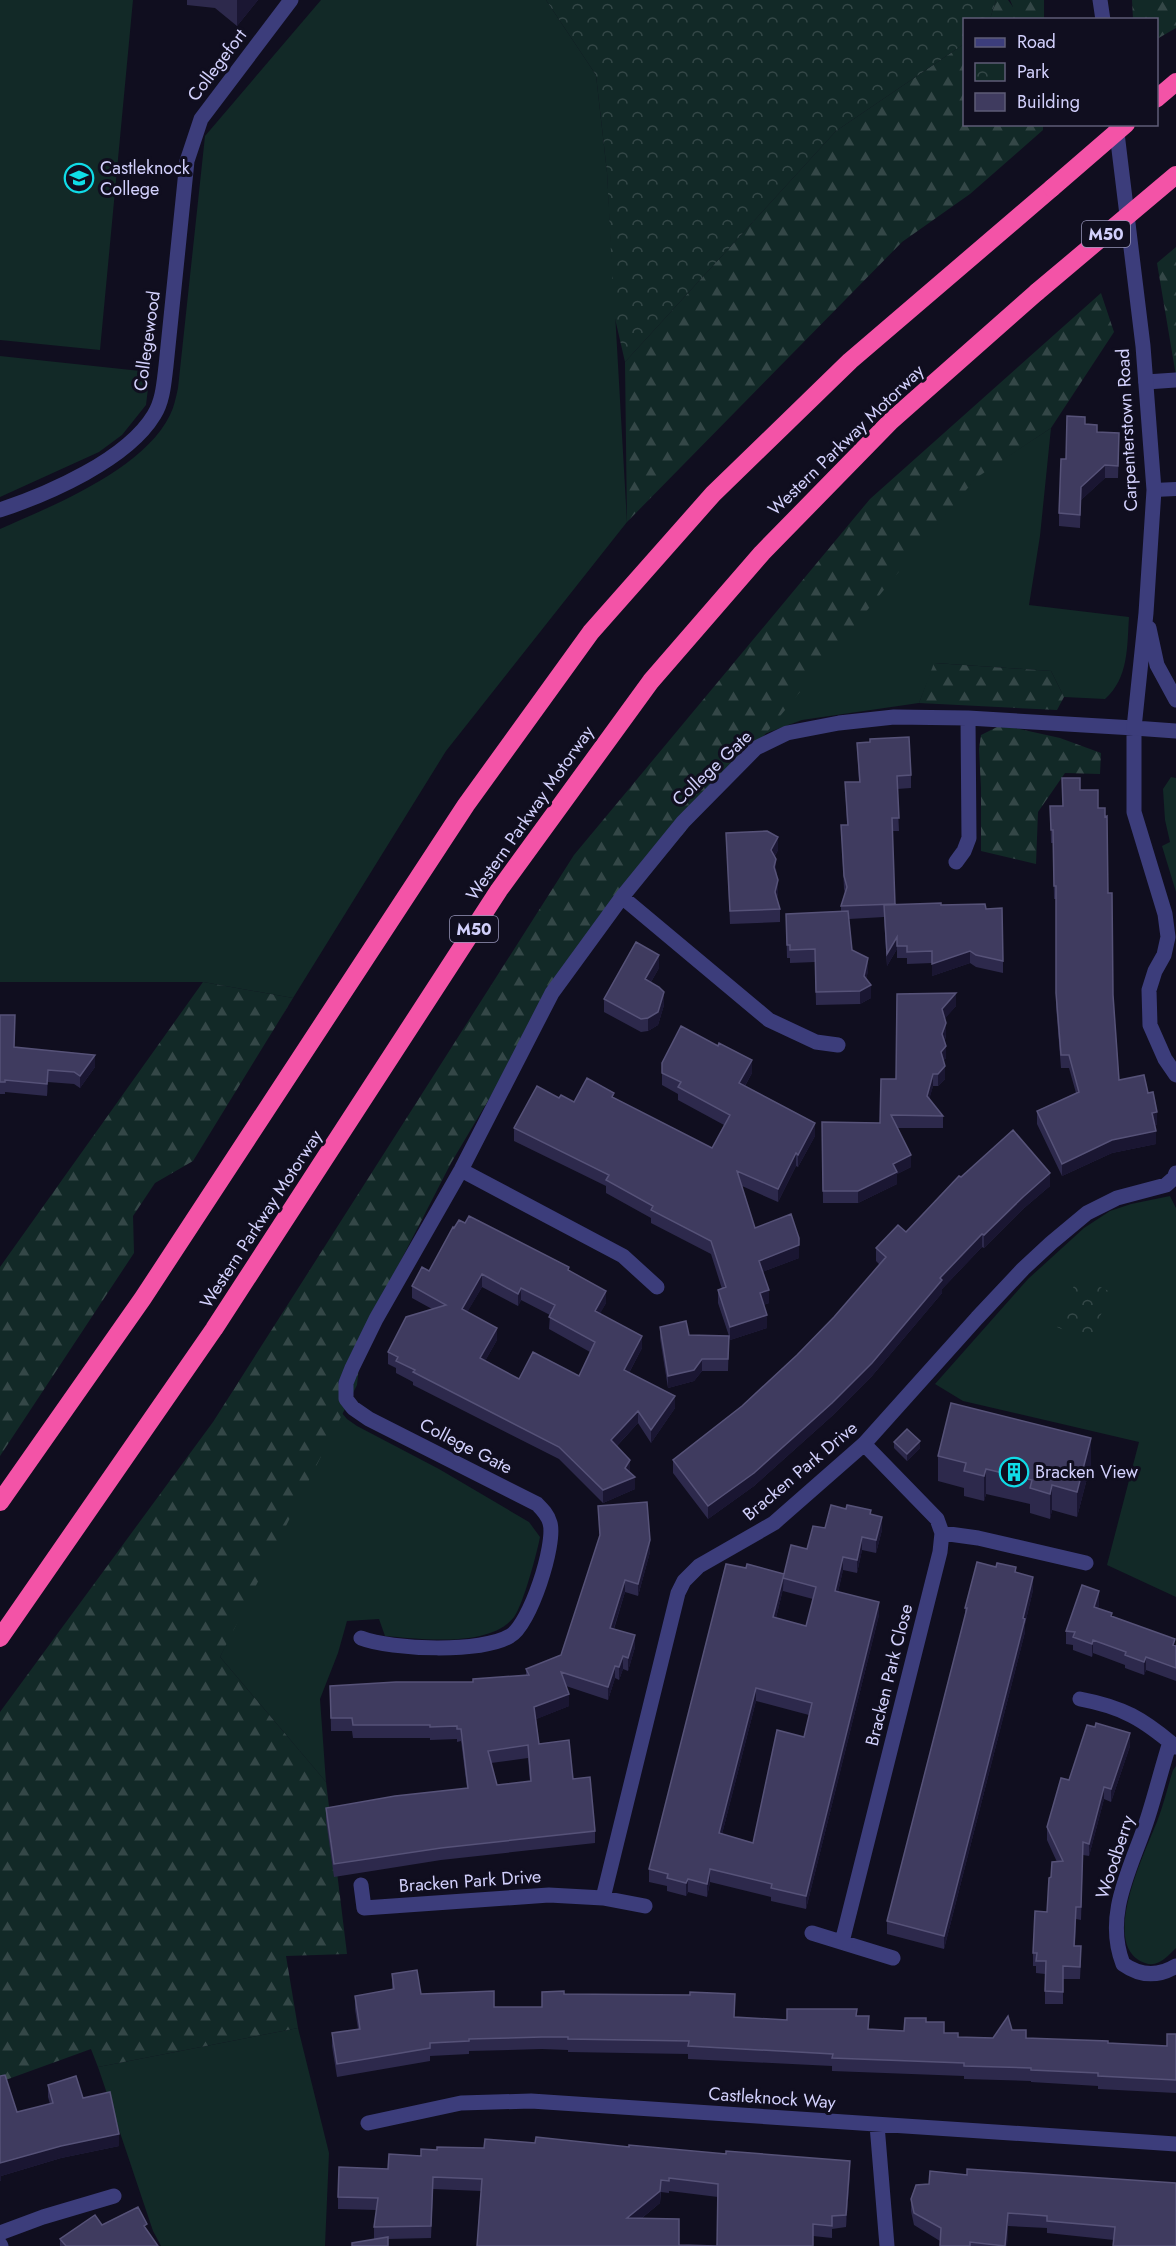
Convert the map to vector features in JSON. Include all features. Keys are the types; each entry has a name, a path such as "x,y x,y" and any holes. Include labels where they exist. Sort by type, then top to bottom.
{"highway":[{"path":"1158,97 1176,82"},
{"path":"0,1502 143,1298 466,804 591,632 713,494 850,361 1124,126"},
{"name":"Western Parkway Motorway","path":"0,1638 214,1329 499,890 651,681 762,553 891,421 1037,292 1176,175"}],"street":[{"name":"Collegefort","path":"187,161 193,137 201,119 291,0"},
{"path":"1100,0 1103,18"},
{"name":"Carpenterstown Road","path":"1116,126 1146,382 1154,490 1146,613 1134,728"},
{"name":"Collegewood","path":"0,510 88,472 129,443 155,414 162,395 166,366 187,161"},
{"path":"1146,382 1176,380"},
{"path":"1146,613 1157,665 1176,700"},
{"name":"College Gate","path":"361,1638 386,1646 425,1648 489,1644 513,1635 524,1622 532,1606 548,1552 550,1523 544,1511 537,1504 369,1419 352,1408 346,1399 346,1383 376,1319 461,1170 552,993 622,897 683,822 756,748 787,732 894,717 968,718 1134,728"},
{"path":"956,862 969,838 968,718"},
{"path":"1176,731 1134,728 1134,812 1166,914 1168,937 1164,955 1155,971 1149,990 1150,1025 1165,1059 1176,1075"},
{"path":"622,897 769,1020 816,1042 838,1046"},
{"path":"1168,937 1176,956"},
{"path":"461,1170 623,1256 657,1287"},
{"name":"Bracken Park Drive","path":"603,1898 678,1593 684,1581 699,1566 774,1523 864,1444 983,1311 1051,1243 1087,1213 1117,1198 1166,1185 1175,1177"},
{"path":"864,1444 937,1519 942,1533 978,1538 1086,1563"},
{"name":"Bracken Park Close","path":"842,1942 940,1552 942,1533"},
{"name":"Woodberry","path":"1080,1699 1106,1704 1139,1718 1173,1744 1118,1902 1116,1943 1123,1964 1140,1974 1168,1971 1176,1965"},
{"name":"Bracken Park Drive","path":"361,1885 364,1908 516,1896 577,1895 645,1906"},
{"path":"812,1933 893,1958"},
{"name":"Castleknock Way","path":"368,2123 461,2103 525,2100 1176,2144"},
{"path":"877,2125 887,2246"},
{"path":"0,2233 43,2217 114,2196"}],"lane":[{"path":"1154,490 1176,489"}],"green space":[{"name":"Castleknock College","path":"0,0 133,0 100,350 0,340"},
{"path":"321,0 546,0 596,75 607,172 627,522 446,751 293,998 203,982 0,982 0,529 70,497 119,469 140,453 157,435 170,415 178,388 205,136"},
{"path":"546,0 996,0 990,18 963,18 963,45 836,131 625,362 614,314 607,172 596,75"},
{"path":"996,0 1008,0 1013,7 1010,0 1044,0 1044,18 990,18"},
{"path":"1132,0 1176,0 1176,28 1158,38 1158,18 1133,18"},
{"path":"963,45 963,126 1043,126 1043,130 970,194 902,242 627,522 625,362 836,131"},
{"path":"1176,247 1176,376 1157,263"},
{"path":"1101,293 1114,332 1051,428 976,478 552,993 451,1163 362,1336 357,1385 220,1657 326,1782 347,1954 286,1956 298,2028 98,2067 91,2049 0,2082 0,1712 213,1422 574,855 870,499"},
{"path":"0,356 150,372 146,405 122,435 99,452 0,497"},
{"path":"1051,428 1040,536 1029,605 1129,617 1123,671 1113,691 1105,699 1064,697 1051,671 935,663 919,703 802,720 764,734 976,477"},
{"path":"934,663 1051,671 1064,697 1057,710 919,703"},
{"path":"1001,725 1060,738 1101,753 1100,774 1065,773 1038,812 1036,864 981,851 979,749 981,735"},
{"path":"1171,777 1176,778 1176,892 1162,846 1170,842 1165,820 1163,789"},
{"path":"203,982 293,998 193,1161 155,1183 133,1216 134,1253 0,1456 0,1267"},
{"path":"1170,1196 1176,1208 1176,1597 1107,1565 1139,1442 963,1401 935,1384 1028,1279 1084,1228 1110,1211"},
{"path":"1078,1277 1111,1292 1089,1341 1057,1327 1073,1302 1073,1288"},
{"path":"336,1406 347,1419 357,1426 439,1469 529,1522 540,1537 518,1611 503,1627 472,1637 435,1639 385,1636 379,1619 347,1621 338,1653 320,1699 326,1782 220,1657"},
{"path":"1176,1766 1176,1948 1162,1960 1150,1964 1131,1953 1125,1938 1125,1918 1136,1873"},
{"path":"298,2028 329,2153 325,2246 161,2246 153,2231 98,2067"}],"building":[{"path":"1067,416 1085,417 1085,424 1097,425 1097,432 1119,433 1118,466 1105,465 1081,487 1080,515 1059,513 1061,459 1066,459"},
{"path":"909,737 911,775 897,776 899,818 892,818 895,904 841,906 847,887 844,876 841,825 848,825 845,782 860,782 857,743 870,742 870,739"},
{"path":"1062,778 1080,778 1080,790 1098,790 1098,808 1105,808 1108,893 1112,893 1113,995 1119,1080 1144,1075 1148,1093 1153,1092 1157,1112 1152,1113 1156,1131 1112,1140 1062,1164 1037,1111 1079,1092 1069,1055 1061,1055 1056,993 1056,886 1054,886 1050,806 1063,806"},
{"path":"767,831 778,837 771,850 776,859 774,867 778,880 775,892 780,909 730,911 726,833"},
{"path":"941,903 941,905 985,904 986,909 1002,908 1003,961 976,955 970,951 932,964 932,951 907,952 907,946 897,946 897,937 887,954 884,905"},
{"path":"848,911 852,950 868,958 864,976 871,985 860,991 816,992 815,949 790,950 790,945 787,945 786,914"},
{"path":"636,942 659,955 645,979 664,992 658,1012 641,1019 604,999"},
{"path":"956,993 942,1009 946,1023 942,1034 946,1046 941,1052 945,1066 938,1074 933,1074 927,1096 943,1116 891,1115 911,1155 893,1164 897,1172 858,1191 823,1191 822,1122 880,1123 881,1079 896,1079 897,994"},
{"path":"0,1015 15,1015 14,1047 95,1055 80,1076 74,1072 48,1070 47,1084 5,1080 5,1082 0,1082"},
{"path":"681,1026 718,1046 719,1043 752,1060 739,1083 815,1123 798,1155 796,1153 778,1189 737,1171 755,1228 791,1214 799,1245 759,1261 769,1290 760,1293 767,1315 730,1327 718,1290 726,1287 711,1241 651,1210 653,1206 606,1180 609,1175 514,1128 537,1086 559,1098 561,1095 574,1102 587,1078 614,1093 612,1097 712,1148 730,1115 678,1087 681,1082 662,1073 662,1063"},
{"path":"1013,1130 1050,1173 984,1235 982,1234 940,1278 942,1280 872,1363 832,1403 754,1473 708,1506 673,1460 742,1406 834,1317 886,1257 876,1248 898,1225 906,1232 959,1176 961,1177"},
{"path":"469,1216 569,1267 568,1270 606,1291 595,1311 642,1336 624,1370 675,1396 651,1430 638,1411 611,1440 630,1460 625,1468 635,1477 603,1490 559,1447 413,1372 415,1370 396,1361 398,1357 388,1352 406,1317 446,1305 412,1286 422,1267 429,1271 453,1227 459,1220 465,1223","holes":["482,1274 518,1294 521,1288 555,1305 549,1317 595,1342 579,1376 533,1352 519,1379 480,1358 497,1328 462,1309"]},
{"path":"686,1321 689,1335 729,1336 728,1359 702,1359 694,1370 668,1376 660,1327"},
{"path":"951,1403 1091,1438 1077,1492 1052,1485 1050,1494 1030,1488 1032,1480 986,1469 984,1476 964,1471 966,1463 938,1456"},
{"path":"907,1429 920,1441 907,1454 894,1442"},
{"path":"647,1502 650,1540 638,1584 625,1580 610,1628 635,1635 628,1658 623,1656 619,1667 615,1666 608,1687 561,1672 569,1694 534,1707 539,1744 569,1740 573,1779 590,1777 595,1831 441,1848 334,1864 326,1808 395,1796 468,1788 461,1729 457,1729 457,1726 353,1725 352,1718 331,1718 330,1686 396,1682 473,1682 473,1679 529,1675 526,1669 561,1655 600,1535 598,1506","holes":["528,1745 531,1781 497,1785 488,1751"]},
{"path":"831,1505 846,1509 847,1505 871,1510 870,1514 882,1517 876,1540 862,1537 857,1560 843,1557 835,1591 879,1602 806,1896 771,1888 772,1884 710,1869 707,1884 688,1879 686,1883 667,1878 668,1874 649,1869 726,1564 746,1568 747,1564 784,1574 791,1545 807,1549 813,1526 825,1528","holes":["783,1576 783,1578 816,1587 806,1626 773,1617","756,1688 812,1703 804,1737 777,1730 753,1843 719,1833"]},
{"path":"977,1562 996,1567 997,1563 1016,1567 1015,1572 1033,1577 1023,1618 1025,1619 944,1936 887,1921"},
{"path":"1082,1585 1099,1591 1094,1607 1112,1613 1111,1616 1175,1639 1173,1645 1176,1646 1176,1668 1146,1657 1144,1662 1125,1655 1126,1652 1093,1640 1092,1644 1073,1637 1075,1632 1066,1631"},
{"path":"1096,1723 1130,1733 1111,1789 1104,1787 1089,1844 1083,1842 1081,1907 1076,1907 1074,1946 1081,1946 1080,1967 1063,1966 1063,1992 1045,1991 1046,1961 1036,1961 1037,1953 1033,1953 1035,1911 1047,1912 1052,1862 1063,1861 1047,1827 1061,1778 1069,1780 1087,1725 1095,1727"},
{"path":"417,1970 421,1994 494,1991 494,2007 542,2007 542,1992 690,1995 690,1992 735,1994 734,2017 787,2020 787,2009 857,2009 856,2016 869,2016 868,2029 904,2031 905,2018 926,2018 926,2022 944,2022 944,2033 958,2033 958,2037 993,2038 1008,2016 1012,2030 1026,2030 1026,2038 1167,2046 1167,2034 1176,2034 1176,2080 1098,2076 1098,2073 1031,2070 1031,2068 964,2066 964,2063 832,2058 833,2054 688,2046 689,2041 568,2039 568,2037 469,2039 469,2041 430,2043 430,2048 337,2064 332,2033 360,2029 355,1996 394,1989 392,1974"},
{"path":"5,2075 17,2112 53,2103 48,2085 76,2076 83,2098 110,2092 119,2134 61,2146 0,2163 0,2076"},
{"path":"536,2137 629,2147 629,2145 726,2154 726,2151 850,2161 846,2215 832,2216 832,2226 813,2224 813,2246 717,2246 477,2246 482,2179 433,2177 431,2226 374,2227 378,2198 338,2197 339,2167 388,2169 389,2154 421,2156 421,2149 484,2148 485,2139 535,2143","holes":["669,2178 718,2184 717,2246 679,2245 679,2219 627,2218 660,2191 661,2180 669,2181"]},
{"path":"967,2169 1176,2183 1176,2246 1113,2246 1115,2227 1047,2221 1047,2216 1008,2213 1005,2246 970,2242 970,2246 940,2246 941,2228 914,2213 911,2199 916,2185 929,2184 930,2171 967,2175"},
{"path":"138,2207 147,2224 144,2226 158,2246 66,2246 60,2239 95,2215 102,2225"},
{"path":"388,2237 388,2246 352,2246 352,2243"}],"place":[{"name":"Castleknock College","path":"79,178"},
{"name":"Bracken View","path":"1014,1472"}]}
